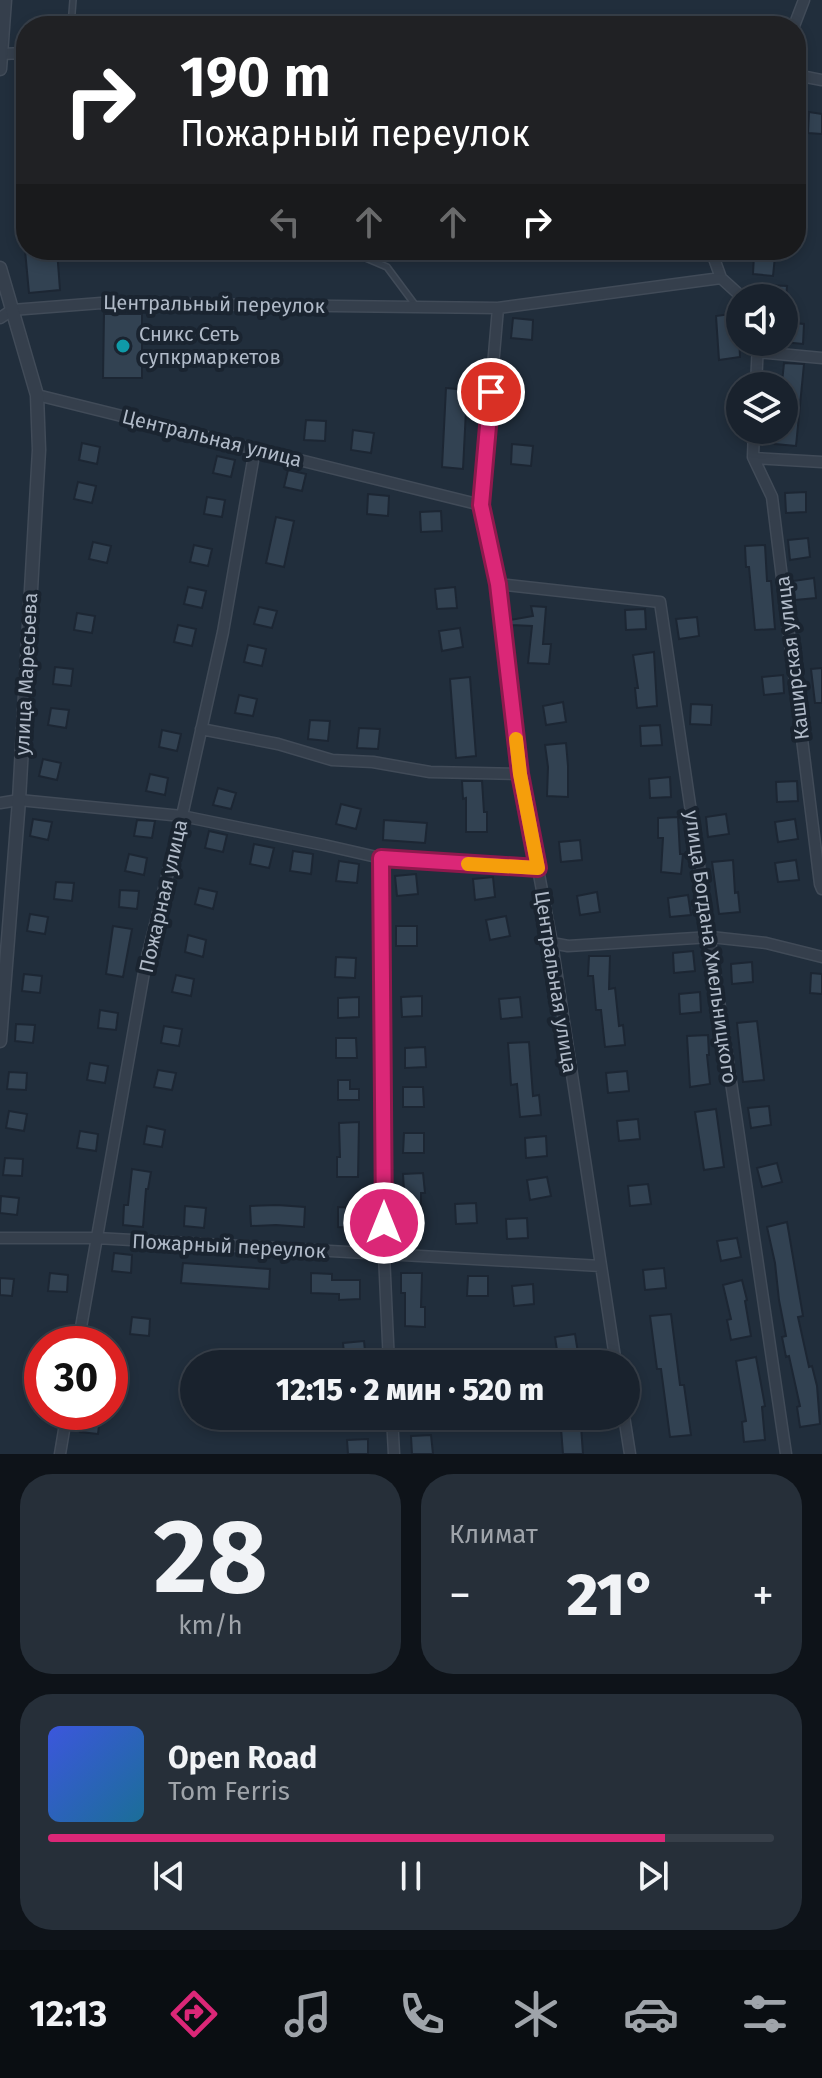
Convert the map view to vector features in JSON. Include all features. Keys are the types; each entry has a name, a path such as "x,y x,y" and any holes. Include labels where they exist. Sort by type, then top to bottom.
{"street":[{"path":"0,69 5,0"},
{"path":"715,260 721,278 728,284"},
{"name":"улица Маресьева","path":"0,268 37,395 39,450 19,800 0,1041"},
{"name":"Центральный переулок","path":"12,310 101,303 498,308 721,278"},
{"name":"Центральная улица","path":"498,308 481,505 498,584 520,774 552,943 614,1350"},
{"path":"0,318 12,310"},
{"path":"798,354 822,358"},
{"name":"Центральная улица","path":"37,395 481,505"},
{"name":"Каширская улица","path":"754,444 754,458 772,497 822,889"},
{"name":"Пожарная улица","path":"81,1326 146,961 223,632 255,449"},
{"path":"754,458 822,462"},
{"name":"улица Богдана Хмельницкого","path":"498,584 660,602 786,1454"},
{"path":"201,729 278,744 332,760 373,762 430,772 520,774"},
{"path":"0,803 19,800 182,816 381,858 538,868"},
{"path":"381,858 384,1254 388,1350"},
{"path":"552,943 568,946 711,937 766,943 822,957"},
{"name":"Пожарный переулок","path":"0,1238 96,1238 601,1266"},
{"path":"60,1454 64,1430"},
{"path":"393,1430 394,1454"},
{"path":"626,1430 630,1454"}],"lane":[{"path":"371,260 387,267 416,307"}],"building":[{"path":"809,112 822,114 822,134 808,133"},
{"path":"26,260 58,260 60,290 29,293"},
{"path":"754,260 775,260 773,276 753,274"},
{"name":"Сникс Сеть супкрмаркетов","path":"104,314 142,314 142,378 103,378"},
{"path":"726,315 726,356 740,357 719,360 716,316"},
{"path":"513,318 533,320 532,340 511,338"},
{"path":"798,323 804,324 803,344 798,343"},
{"path":"784,363 804,364 798,426 798,372 783,372"},
{"path":"446,388 467,390 463,469 442,467"},
{"path":"306,420 326,421 325,441 304,440"},
{"path":"353,430 374,433 371,453 351,450"},
{"path":"82,443 100,447 97,464 79,460"},
{"path":"512,444 533,446 531,466 511,464"},
{"path":"217,456 235,460 231,477 213,473"},
{"path":"288,470 306,474 302,491 284,487"},
{"path":"78,482 96,486 92,503 74,499"},
{"path":"806,492 806,512 786,513 785,493"},
{"path":"368,494 389,496 388,516 367,514"},
{"path":"207,497 225,500 222,517 204,514"},
{"path":"441,511 442,531 421,532 420,512"},
{"path":"276,517 294,521 284,567 266,563"},
{"path":"808,538 810,557 790,560 788,540"},
{"path":"93,542 111,546 107,563 89,559"},
{"path":"194,545 212,549 208,566 190,562"},
{"path":"765,545 775,629 755,630 745,546"},
{"path":"814,578 816,598 795,600 793,581"},
{"path":"188,587 206,591 202,608 184,604"},
{"path":"455,587 457,608 437,609 435,589"},
{"path":"531,606 546,607 543,644 551,644 549,664 528,663 532,626 511,625 510,620 533,616"},
{"path":"259,607 277,611 272,628 254,624"},
{"path":"645,609 646,629 626,630 625,610"},
{"path":"77,613 95,616 92,633 74,630"},
{"path":"697,617 699,636 679,639 676,619"},
{"path":"178,625 196,629 192,646 174,642"},
{"path":"460,628 463,647 442,651 439,631"},
{"path":"248,645 266,649 262,666 244,662"},
{"path":"654,652 657,706 637,708 635,688 638,688 633,655"},
{"path":"55,667 73,669 71,686 53,684"},
{"path":"822,668 822,703 815,703 811,669"},
{"path":"783,675 784,693 764,695 762,677"},
{"path":"470,677 476,756 456,758 450,679"},
{"path":"239,695 257,699 253,716 235,713"},
{"path":"563,702 566,722 546,725 543,706"},
{"path":"691,704 712,705 711,725 690,724"},
{"path":"51,708 69,710 66,728 48,725"},
{"path":"310,720 330,721 328,741 308,739"},
{"path":"660,725 662,745 641,746 640,726"},
{"path":"359,728 380,729 378,749 357,748"},
{"path":"162,730 181,734 177,751 159,747"},
{"path":"566,743 568,797 547,796 545,745"},
{"path":"43,759 61,763 57,780 39,776"},
{"path":"150,774 168,778 165,795 146,791"},
{"path":"670,777 671,797 650,798 649,779"},
{"path":"462,781 482,781 487,832 466,832 466,798 463,799"},
{"path":"797,781 798,801 777,802 776,782"},
{"path":"218,788 236,793 231,809 213,805"},
{"path":"341,804 361,809 356,829 336,824"},
{"path":"726,814 729,834 708,837 706,817"},
{"path":"678,817 680,854 683,854 681,874 661,872 663,838 658,838 658,818"},
{"path":"33,819 52,822 48,840 30,836"},
{"path":"795,819 798,839 778,842 775,822"},
{"path":"137,820 155,821 152,838 134,836"},
{"path":"384,820 427,823 425,843 383,840"},
{"path":"209,831 227,835 223,852 205,848"},
{"path":"580,840 582,860 561,862 559,842"},
{"path":"254,844 274,848 269,868 250,864"},
{"path":"293,851 313,854 311,874 290,871"},
{"path":"129,854 147,858 144,875 125,871"},
{"path":"733,860 735,893 738,892 740,912 719,914 712,862"},
{"path":"796,860 799,880 778,882 775,863"},
{"path":"339,861 359,864 357,883 336,881"},
{"path":"416,874 418,894 397,896 395,876"},
{"path":"493,877 495,897 475,900 473,879"},
{"path":"56,882 74,883 72,901 54,899"},
{"path":"199,888 217,892 213,909 195,904"},
{"path":"120,890 139,891 137,909 119,907"},
{"path":"597,892 600,912 580,915 577,896"},
{"path":"688,895 691,915 670,917 668,898"},
{"path":"30,914 48,917 45,934 27,931"},
{"path":"506,916 510,936 490,940 486,920"},
{"path":"113,926 132,929 123,977 106,974"},
{"path":"396,926 417,926 417,946 396,946"},
{"path":"188,935 206,940 203,957 185,952"},
{"path":"693,951 695,971 674,973 673,953"},
{"path":"589,956 610,956 609,989 615,988 619,1026 623,1025 625,1045 605,1047 601,1010 596,1010 593,976 588,976"},
{"path":"336,957 356,958 355,978 335,977"},
{"path":"752,962 753,982 732,984 731,964"},
{"path":"811,973 822,974 822,994 810,993"},
{"path":"24,974 42,976 40,993 22,991"},
{"path":"176,975 194,979 191,996 172,992"},
{"path":"700,992 701,1012 680,1014 679,994"},
{"path":"422,996 422,1016 402,1017 401,997"},
{"path":"359,997 359,1017 338,1018 338,998"},
{"path":"520,997 522,1017 501,1019 499,999"},
{"path":"100,1010 118,1013 116,1030 98,1028"},
{"path":"757,1021 764,1080 743,1082 737,1023"},
{"path":"16,1024 35,1025 33,1043 15,1041"},
{"path":"164,1026 182,1029 179,1046 161,1043"},
{"path":"708,1035 710,1084 690,1087 687,1036"},
{"path":"336,1038 356,1038 357,1058 336,1058"},
{"path":"529,1042 533,1096 539,1095 541,1115 520,1117 517,1084 511,1085 508,1043"},
{"path":"425,1047 426,1067 405,1068 405,1048"},
{"path":"90,1063 108,1066 105,1083 87,1080"},
{"path":"158,1070 176,1073 172,1090 154,1087"},
{"path":"627,1071 629,1091 608,1093 606,1073"},
{"path":"9,1072 27,1073 26,1090 7,1089"},
{"path":"338,1080 350,1080 350,1089 359,1089 359,1100 338,1100"},
{"path":"403,1087 423,1087 424,1107 403,1107"},
{"path":"769,1106 771,1125 751,1128 748,1108"},
{"path":"716,1109 724,1167 704,1170 695,1112"},
{"path":"9,1111 27,1114 24,1131 6,1128"},
{"path":"638,1119 640,1139 619,1141 617,1121"},
{"path":"359,1122 358,1177 337,1177 339,1123"},
{"path":"147,1126 165,1130 162,1147 144,1144"},
{"path":"80,1131 98,1134 96,1151 77,1148"},
{"path":"404,1133 424,1133 424,1153 403,1153"},
{"path":"546,1136 547,1156 526,1158 525,1138"},
{"path":"5,1158 23,1159 22,1176 3,1175"},
{"path":"777,1163 782,1182 762,1187 757,1168"},
{"path":"132,1169 151,1172 146,1189 143,1227 123,1225"},
{"path":"423,1173 425,1193 421,1193 421,1228 400,1228 400,1208 405,1208 403,1174"},
{"path":"547,1177 551,1196 530,1200 527,1180"},
{"path":"648,1184 651,1204 630,1206 628,1186"},
{"path":"1,1196 19,1198 17,1215 0,1213"},
{"path":"476,1203 477,1223 456,1224 455,1204"},
{"path":"185,1206 206,1208 204,1228 184,1226"},
{"path":"250,1206 305,1207 304,1227 251,1226"},
{"path":"338,1207 359,1208 358,1228 338,1227"},
{"path":"527,1218 528,1238 507,1239 506,1219"},
{"path":"787,1222 803,1316 798,1317 809,1367 812,1366 817,1386 820,1424 800,1427 797,1407 800,1406 782,1337 786,1336 767,1227"},
{"path":"737,1238 741,1257 721,1261 717,1241"},
{"path":"114,1253 132,1255 131,1273 112,1271"},
{"path":"183,1263 270,1269 269,1289 181,1283"},
{"path":"664,1268 666,1288 645,1290 643,1270"},
{"path":"50,1273 68,1275 67,1292 48,1291"},
{"path":"311,1273 332,1274 332,1280 360,1280 360,1299 339,1300 339,1294 311,1293"},
{"path":"401,1273 422,1273 421,1307 425,1307 425,1327 405,1326 405,1293 401,1293"},
{"path":"468,1276 488,1276 488,1296 467,1296"},
{"path":"0,1278 14,1279 12,1296 0,1295"},
{"path":"742,1280 751,1336 731,1340 727,1320 731,1319 723,1285"},
{"path":"533,1284 534,1304 514,1306 512,1286"},
{"path":"671,1314 680,1385 684,1385 691,1435 670,1437 650,1316"},
{"path":"132,1317 150,1319 149,1336 130,1334"},
{"path":"575,1334 578,1350 557,1350 555,1337"},
{"path":"364,1341 365,1350 344,1350 343,1343"},
{"path":"756,1357 765,1406 762,1407 765,1440 744,1442 742,1422 746,1421 736,1361"},
{"path":"80,1430 98,1430 98,1434"},
{"path":"561,1430 581,1430 583,1454 563,1454"},
{"path":"431,1435 433,1454 412,1454 411,1436"},
{"path":"368,1439 368,1454 348,1454 347,1440"}],"slow traffic":[{"path":"468,864 538,868 516,739"}],"place":[{"name":"Сникс Сеть супкрмаркетов","path":"123,346"}],"route":[{"path":"384,1223 381,858 538,868 520,774 498,584 481,505 491,392"}]}
